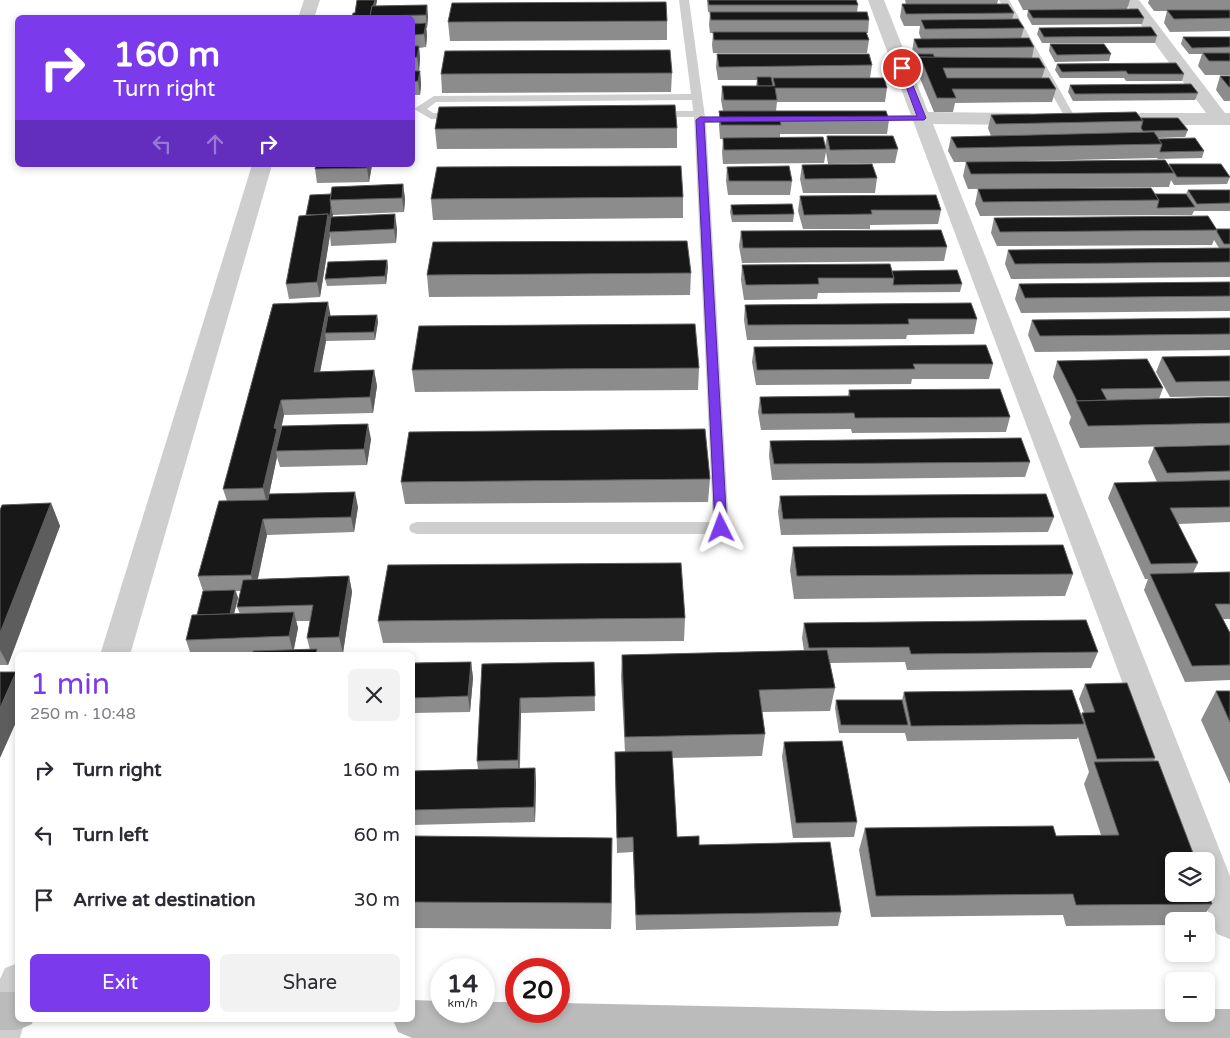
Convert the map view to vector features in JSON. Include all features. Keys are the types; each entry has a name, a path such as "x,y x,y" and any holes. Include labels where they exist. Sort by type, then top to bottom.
{"main road":[{"path":"415,1019 939,1034 1230,1028"}],"street":[{"path":"307,15 312,0"},
{"path":"876,0 1230,922"},
{"path":"1131,0 1225,118"},
{"path":"922,118 1091,119"},
{"path":"1121,119 1225,118"},
{"path":"116,652 261,167"}],"lane":[{"path":"417,528 721,528 700,117 684,0"},
{"path":"1004,0 1071,119"},
{"path":"470,116 430,116 419,109 434,99 697,98"},
{"path":"640,114 748,120"},
{"path":"854,119 922,118"}],"building":[{"path":"357,0 375,0 370,15 353,15 355,13"},
{"path":"708,0 856,0 858,5 709,5"},
{"path":"666,2 667,21 448,22 452,3"},
{"path":"902,4 1008,4 1014,13 906,14"},
{"path":"427,5 426,15 370,15 372,6"},
{"path":"1138,9 1144,18 1033,18 1028,10"},
{"path":"1167,10 1230,10 1230,18 1174,19"},
{"path":"710,12 867,12 869,20 711,20"},
{"path":"1018,19 1024,28 925,29 921,20"},
{"path":"426,23 424,34 415,35 415,24"},
{"path":"1151,27 1157,36 1044,37 1039,28"},
{"path":"713,32 866,32 869,40 714,40"},
{"path":"1183,37 1230,37 1230,47 1192,48"},
{"path":"1029,38 1034,47 918,48 914,39"},
{"path":"1050,44 1104,44 1111,54 1057,55"},
{"path":"415,46 419,46 417,57 415,57"},
{"path":"670,50 672,73 441,74 445,51"},
{"path":"1203,53 1230,53 1230,61 1209,61"},
{"path":"717,54 869,54 872,65 719,67"},
{"path":"917,54 933,54 935,58 920,57 919,60"},
{"path":"920,57 1039,58 1045,68 943,68 947,78 1049,78 1056,89 952,89 956,98 937,98"},
{"path":"1176,63 1184,74 1128,74 1126,71 1062,72 1057,64"},
{"path":"415,71 420,71 418,81 415,82"},
{"path":"1220,76 1230,76 1230,87 1229,87"},
{"path":"757,77 771,77 773,86 758,86"},
{"path":"773,78 884,78 887,88 775,88 777,100 724,100 722,86 775,86"},
{"path":"1191,84 1198,93 1075,94 1070,85"},
{"path":"675,105 677,128 435,129 439,107"},
{"path":"719,111 886,111 889,120 780,120 781,125 721,125"},
{"path":"1136,112 1143,121 996,124 991,115"},
{"path":"1141,118 1178,118 1188,130 1143,131 1141,128 1143,121"},
{"path":"1154,132 1162,144 957,148 951,137"},
{"path":"827,136 893,136 898,149 830,150"},
{"path":"823,137 826,149 724,150 723,138"},
{"path":"1195,138 1204,151 1160,152 1162,144 1158,139"},
{"path":"1165,160 1174,173 971,174 966,162"},
{"path":"872,164 877,178 805,179 802,165"},
{"path":"1169,164 1221,164 1230,177 1177,177"},
{"path":"681,166 683,197 431,199 437,167"},
{"path":"789,166 792,181 729,181 727,167"},
{"path":"316,167 367,167 367,168 315,169"},
{"path":"403,184 402,198 330,200 332,187"},
{"path":"1151,188 1159,200 983,202 978,189"},
{"path":"1188,190 1230,190 1230,203 1197,204"},
{"path":"331,194 329,221 328,214 306,215 310,195"},
{"path":"1155,194 1186,194 1195,207 1157,208 1159,200"},
{"path":"936,195 941,210 871,210 872,214 804,215 800,196"},
{"path":"792,204 794,214 733,215 731,205"},
{"path":"328,214 317,282 286,284 299,216"},
{"path":"395,214 394,229 329,232 331,217"},
{"path":"1208,216 1217,230 1000,232 994,218"},
{"path":"1217,229 1230,229 1230,244 1224,244"},
{"path":"941,230 947,247 743,248 741,231"},
{"path":"687,241 691,273 427,275 433,242"},
{"path":"1230,248 1230,262 1015,264 1008,250"},
{"path":"387,260 385,276 325,279 328,262"},
{"path":"890,264 894,278 818,278 819,284 746,285 742,265"},
{"path":"957,270 962,284 893,285 892,271"},
{"path":"1230,282 1230,296 1025,298 1019,284"},
{"path":"328,302 314,372 374,370 370,397 281,400 274,428 277,429 263,488 223,489 273,304"},
{"path":"971,303 977,319 908,319 909,324 748,325 745,305"},
{"path":"377,315 374,332 325,333 328,316"},
{"path":"1230,318 1230,334 1040,336 1032,320"},
{"path":"695,324 699,368 412,370 419,326"},
{"path":"986,345 993,364 913,364 915,369 757,370 754,347"},
{"path":"1230,356 1230,381 1176,382 1162,357"},
{"path":"1147,359 1163,388 1101,389 1107,400 1077,401 1057,361"},
{"path":"1000,389 1010,417 855,418 854,413 762,414 760,397 850,396 849,390"},
{"path":"1230,397 1230,423 1088,426 1076,401"},
{"path":"368,424 364,449 276,451 282,426"},
{"path":"705,429 710,479 401,482 409,432"},
{"path":"1021,438 1030,462 774,464 770,441"},
{"path":"1230,445 1230,471 1167,473 1154,447"},
{"path":"1230,480 1230,507 1170,508 1198,563 1151,564 1114,483"},
{"path":"355,492 351,517 263,519 251,575 198,576 219,501 268,500 269,494"},
{"path":"1046,494 1054,517 783,519 780,496"},
{"path":"51,503 0,633 0,510 2,505"},
{"path":"1063,545 1073,574 797,576 793,547"},
{"path":"681,563 685,618 378,621 388,565"},
{"path":"1230,572 1230,604 1215,604 1230,633 1230,665 1192,666 1150,574"},
{"path":"349,576 339,637 307,638 313,605 237,607 243,580"},
{"path":"235,590 230,614 197,615 203,591"},
{"path":"294,612 289,636 186,640 192,615"},
{"path":"1086,620 1098,652 911,654 909,647 809,648 804,623"},
{"path":"317,649 316,652 253,651"},
{"path":"827,650 835,688 759,690 765,734 625,737 622,655"},
{"path":"471,662 468,696 415,698 415,663"},
{"path":"594,662 595,696 520,698 518,760 477,761 482,664"},
{"path":"0,672 15,672 15,674 0,708"},
{"path":"1127,683 1155,758 1097,759 1082,713 1095,712 1085,684"},
{"path":"1072,690 1084,724 911,726 904,692"},
{"path":"1216,691 1230,691 1230,722"},
{"path":"836,700 902,700 908,725 841,725"},
{"path":"842,741 857,822 796,823 784,742"},
{"path":"672,751 677,837 699,836 699,845 830,842 841,912 636,915 633,837 617,838 615,752"},
{"path":"1158,761 1193,852 1165,852 1165,902 1211,902 1212,904 1076,905 1073,894 876,896 865,828 1053,826 1056,836 1119,835 1094,762"},
{"path":"535,768 534,807 415,810 415,771"},
{"path":"415,836 612,838 611,903 415,902"}],"route":[{"path":"721,528 700,120 922,118 902,68"}]}
